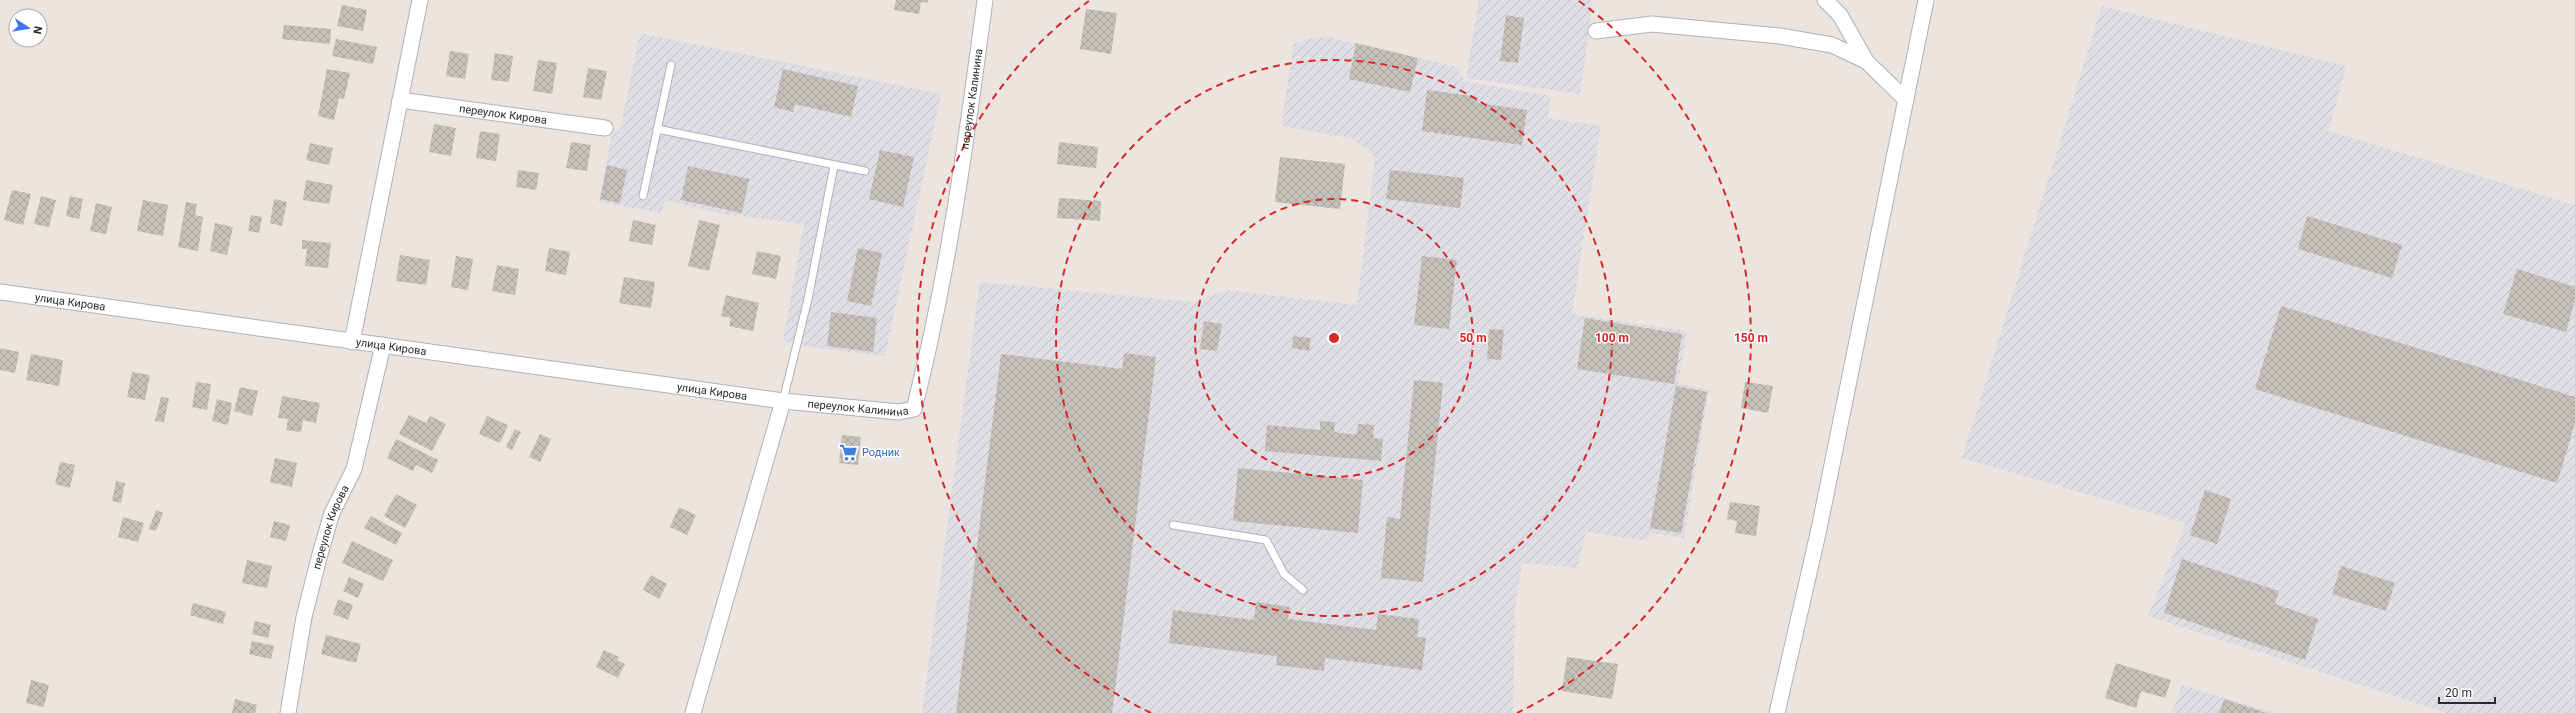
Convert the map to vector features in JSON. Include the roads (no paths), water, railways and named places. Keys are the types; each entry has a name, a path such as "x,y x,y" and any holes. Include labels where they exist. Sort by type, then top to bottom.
{"street":[{"path":"352,342 420,0"},
{"name":"переулок Калинина","path":"783,401 899,412 914,409 932,340 974,84 985,0"},
{"path":"1825,0 1840,15 1866,61 1906,100"},
{"path":"1777,713 1819,529 1926,0"},
{"path":"1596,31 1652,24 1780,36 1832,46 1866,61"},
{"name":"переулок Кирова","path":"400,100 605,128"},
{"name":"улица Кирова","path":"0,292 783,401"},
{"name":"переулок Кирова","path":"288,713 304,617 320,554 332,513 354,469 383,346"},
{"path":"693,713 783,401"}],"lane":[{"path":"643,196 671,65"},
{"path":"657,129 834,166 865,171"},
{"path":"783,401 808,299 834,166"},
{"path":"1173,525 1266,540 1284,574 1303,590"}],"place":[{"name":"Родник","path":"849,452"}]}
